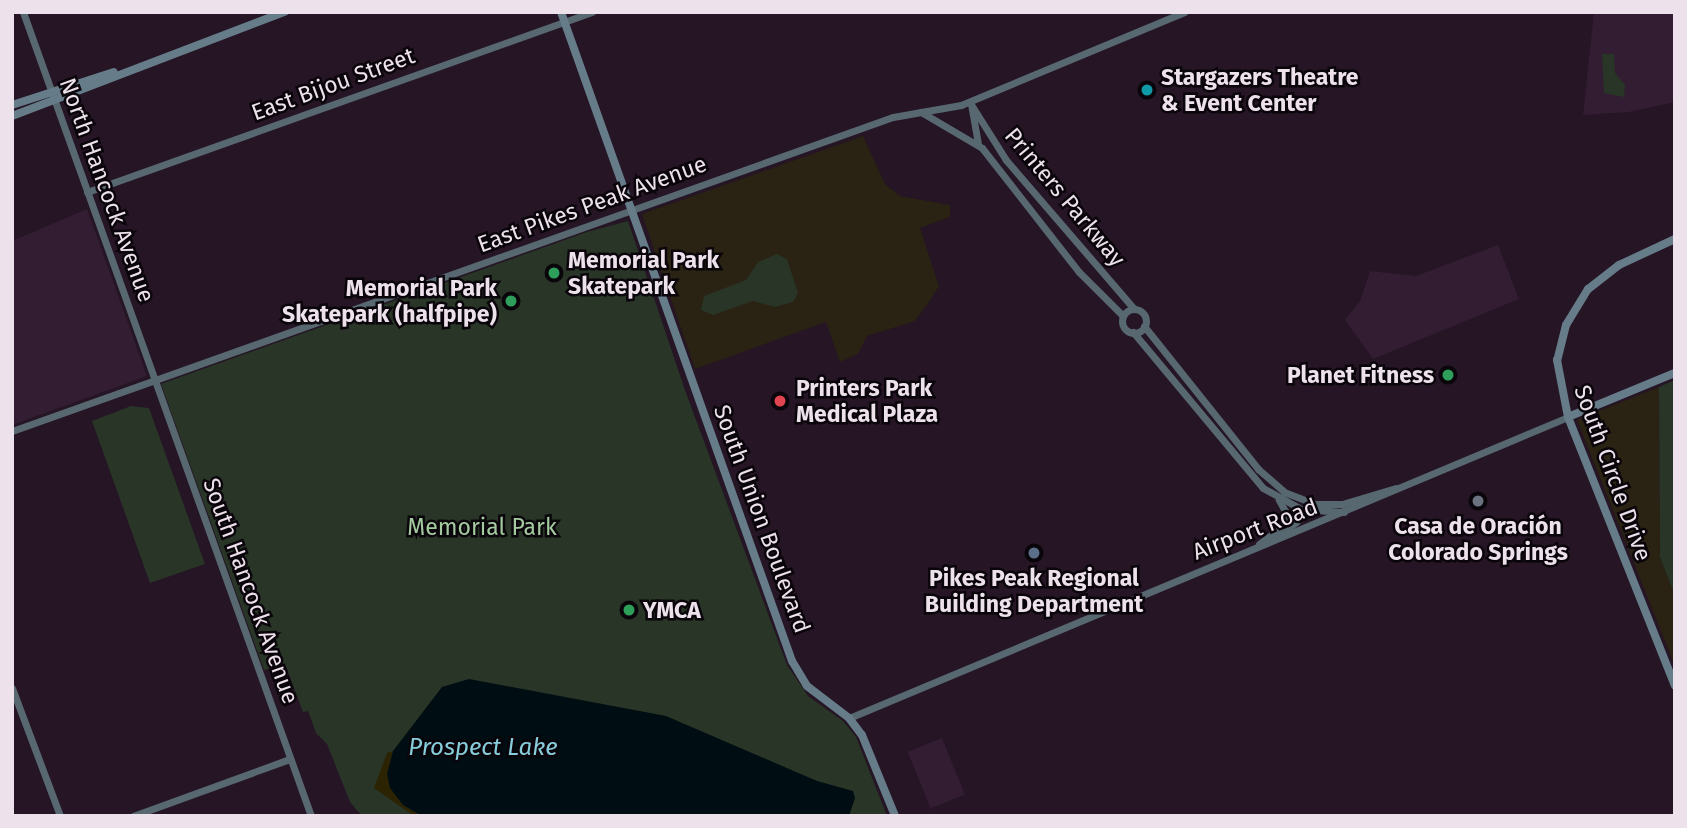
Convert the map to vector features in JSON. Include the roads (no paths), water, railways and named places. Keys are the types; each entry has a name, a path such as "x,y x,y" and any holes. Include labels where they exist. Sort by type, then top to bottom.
{"main road":[{"name":"North Hancock Avenue","path":"23,12 154,380"},
{"path":"12,105 54,95 285,12"},
{"name":"South Union Boulevard","path":"561,12 792,660 812,691 849,718 866,742 895,816"},
{"name":"East Bijou Street","path":"88,192 592,12"},
{"name":"East Pikes Peak Avenue","path":"12,431 632,210 920,111 971,104 1184,12"},
{"path":"12,116 54,95"},
{"name":"Printers Parkway","path":"971,104 973,136 1079,272 1124,316"},
{"name":"Printers Parkway","path":"971,104 1006,160 1136,309"},
{"name":"Printers Parkway","path":"920,111 982,148"},
{"name":"South Circle Drive","path":"1675,239 1610,270 1576,304 1562,335 1558,360 1568,417 1675,686"},
{"path":"1144,326 1146,319 1136,309 1124,316 1130,331 1255,480 1278,499 1285,511 1283,526 1260,543"},
{"path":"1130,331 1144,326"},
{"path":"1144,326 1264,476 1302,505 1342,504 1400,487"},
{"name":"Airport Road","path":"849,718 1244,552 1354,510 1400,487 1675,373"},
{"name":"South Hancock Avenue","path":"154,380 311,816"},
{"path":"1278,499 1325,513 1354,510"},
{"path":"1290,536 1302,505"},
{"path":"1244,552 1296,522"},
{"path":"12,688 60,816"},
{"path":"134,816 290,759"}],"water":[{"name":"Prospect Lake","path":"469,679 666,716 817,781 853,791 855,798 849,816 422,816 403,805 390,788 387,774 393,751 442,687"}],"place":[{"name":"Stargazers Theatre & Event Center","path":"1147,90"},
{"name":"Memorial Park Skatepark","path":"554,273"},
{"name":"Memorial Park Skatepark (halfpipe)","path":"511,301"},
{"name":"Planet Fitness","path":"1448,375"},
{"name":"Printers Park Medical Plaza","path":"780,401"},
{"name":"Casa de Oración Colorado Springs","path":"1478,501"},
{"name":"Pikes Peak Regional Building Department","path":"1034,553"},
{"name":"YMCA","path":"629,610"}],"park label":[{"name":"Memorial Park","path":"482,527"}]}
